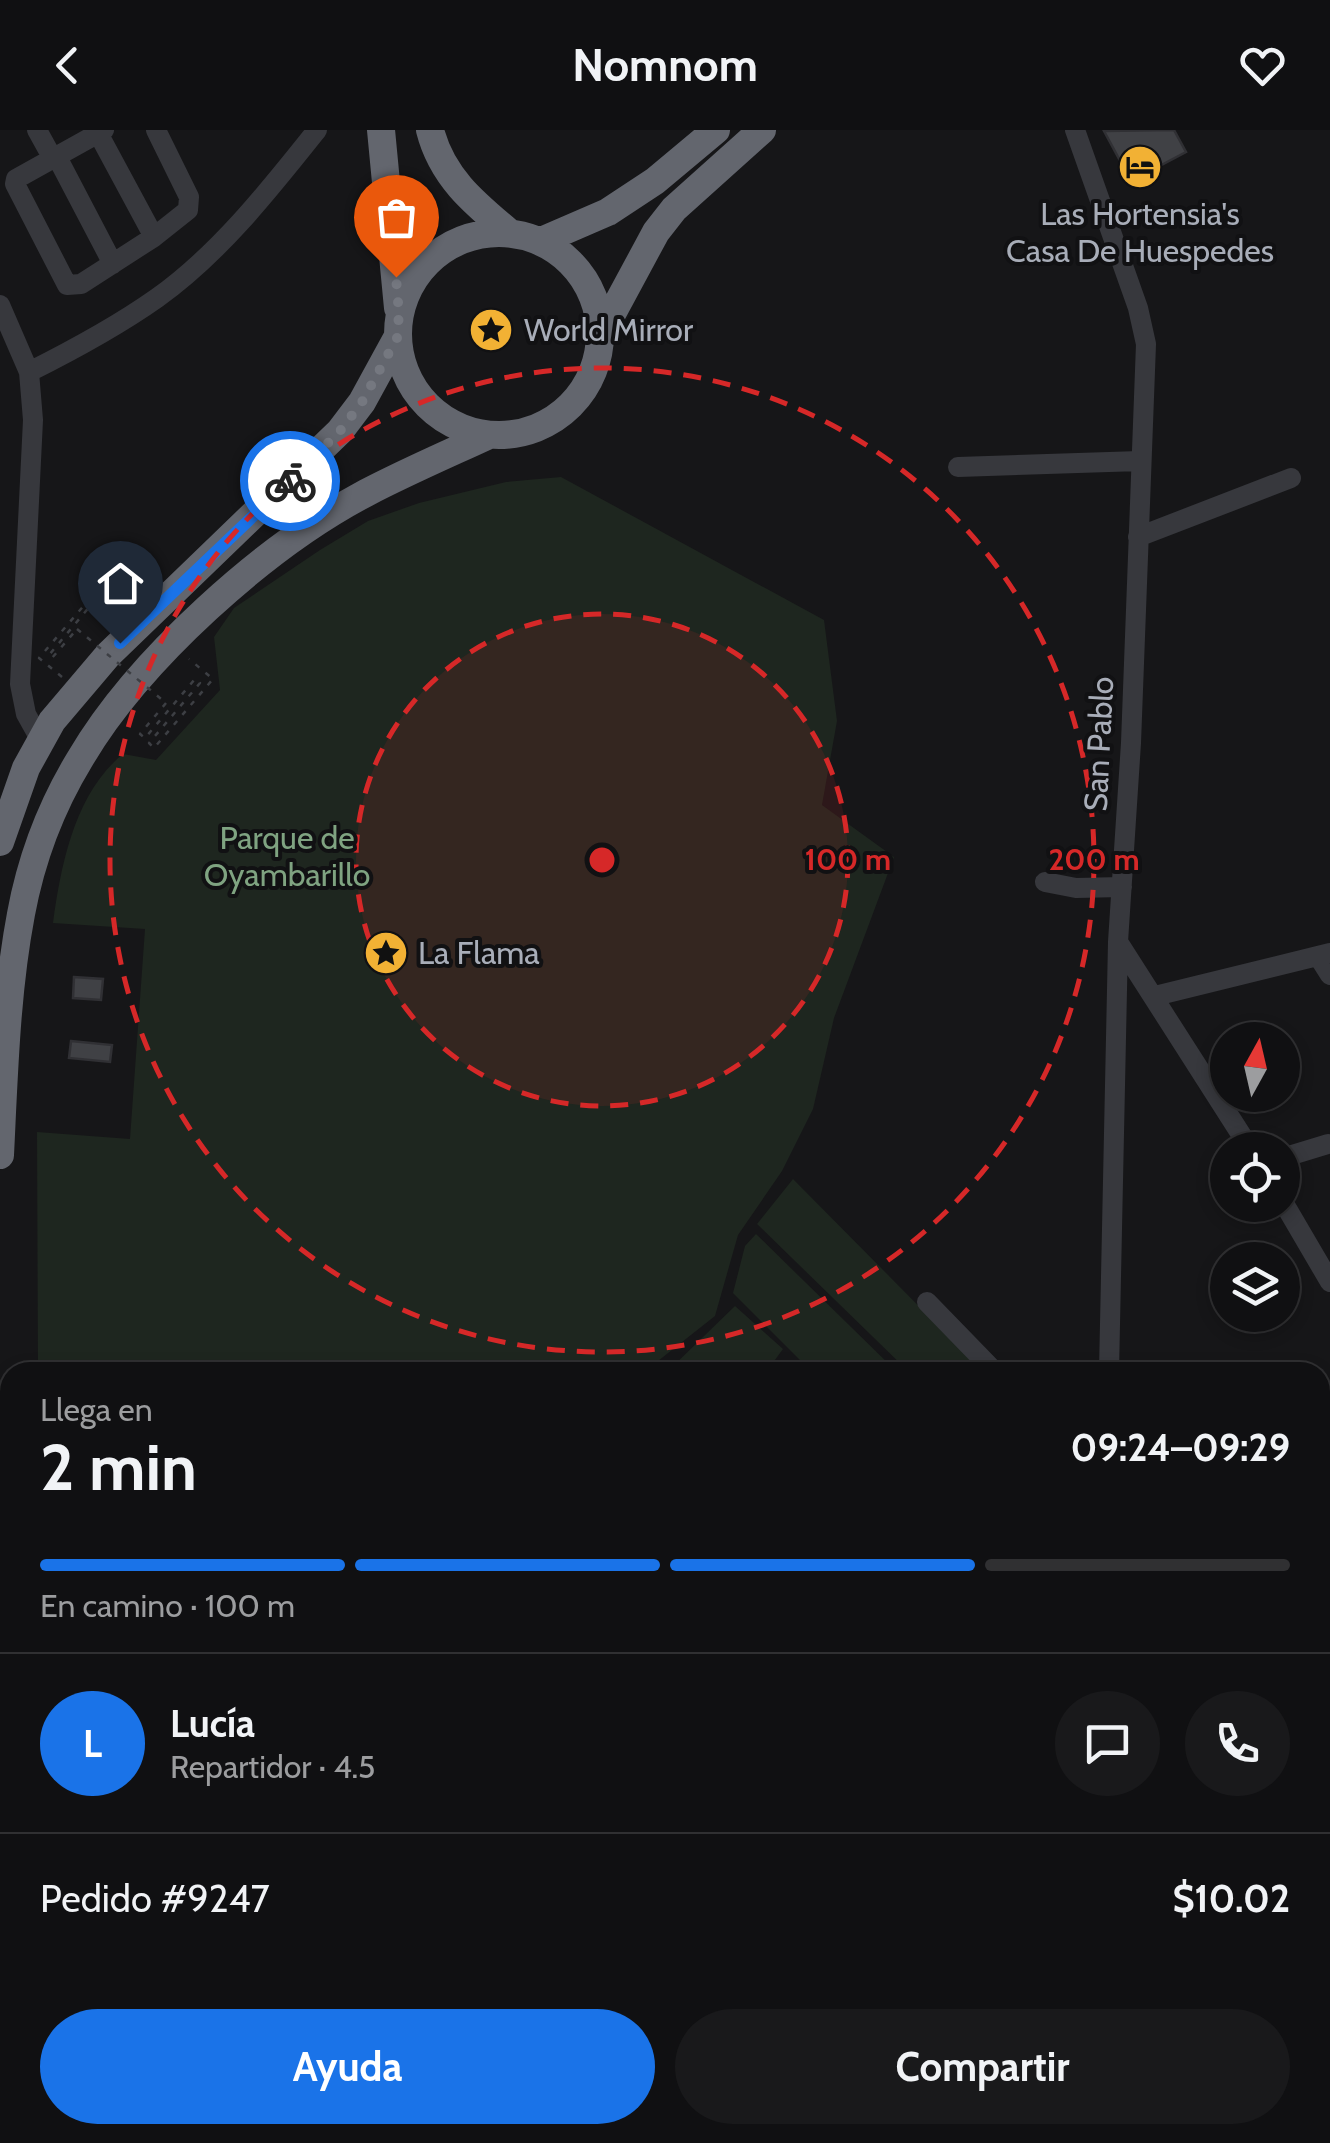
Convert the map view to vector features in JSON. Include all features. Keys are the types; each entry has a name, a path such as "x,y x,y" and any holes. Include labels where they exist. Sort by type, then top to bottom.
{"highway":[{"path":"2,829 26,768 52,721 108,655 340,431 362,402 398,326 407,290 425,264 450,245 479,234 510,233 541,241 565,257 585,279 597,305 601,334 596,367 579,397 554,420 522,433 488,435 460,428 434,412 414,390 401,363 398,326 381,130"},
{"path":"430,130 436,153 450,179 510,233"},
{"path":"541,241 590,221 628,199 656,181 716,130"},
{"path":"601,334 665,220 762,130"},
{"path":"0,1154 11,981 22,911 53,813 80,758 134,685 172,645 210,607 308,528 364,494 488,435"}],"street":[{"path":"37,130 58,156 113,264"},
{"path":"52,130 58,156"},
{"path":"154,237 101,132 20,175 15,184 62,282 81,284 154,237 188,210 190,203 156,130"},
{"path":"277,180 298,130"},
{"path":"29,372 97,337 160,296 199,263 318,130"},
{"name":"San Pablo","path":"1076,130 1138,308 1146,344 1118,942 1109,1362"},
{"path":"0,305 29,372 32,454 20,684 26,714 40,741"},
{"path":"958,467 1140,461"},
{"path":"1138,537 1292,478"},
{"path":"1045,882 1076,888 1122,887"},
{"path":"1118,942 1240,1132"},
{"path":"1155,996 1324,954 1330,975"},
{"path":"1300,1153 1328,1144"},
{"path":"1295,1222 1330,1282"},
{"path":"927,1302 985,1362"}],"path":[{"path":"78,691 39,658 92,596 96,599 49,655 52,658 76,629 166,704 140,734 144,738 195,679 200,683 148,743 154,748 213,679 172,645"}],"green space":[{"name":"Parque de Oyambarillo","path":"561,477 824,620 837,721 822,805 894,857 834,1018 813,1109 782,1171 738,1235 715,1316 657,1362 38,1362 37,1132 130,1139 145,929 53,923 66,854 82,809 107,770 123,754 156,760 220,690 214,637 234,608 368,521 419,503 506,482"},
{"path":"793,1179 974,1362 899,1362 757,1224"},
{"path":"756,1234 887,1362 802,1362 733,1293 745,1246"},
{"path":"735,1306 783,1349 773,1362 677,1362"}],"building":[{"name":"Las Hortensia's Casa De Huespedes","path":"1174,130 1186,152 1131,181 1104,131"},
{"path":"74,977 103,979 101,1000 73,998"},
{"path":"71,1041 112,1045 110,1062 69,1058"}],"way so far":[{"path":"290,481 340,431 362,402 397,338 396,277"}],"place":[{"name":"Las Hortensia's Casa De Huespedes","path":"1140,167"},
{"name":"World Mirror","path":"491,330"},
{"name":"La Flama","path":"386,953"}],"route":[{"path":"120,643 290,481"}]}
